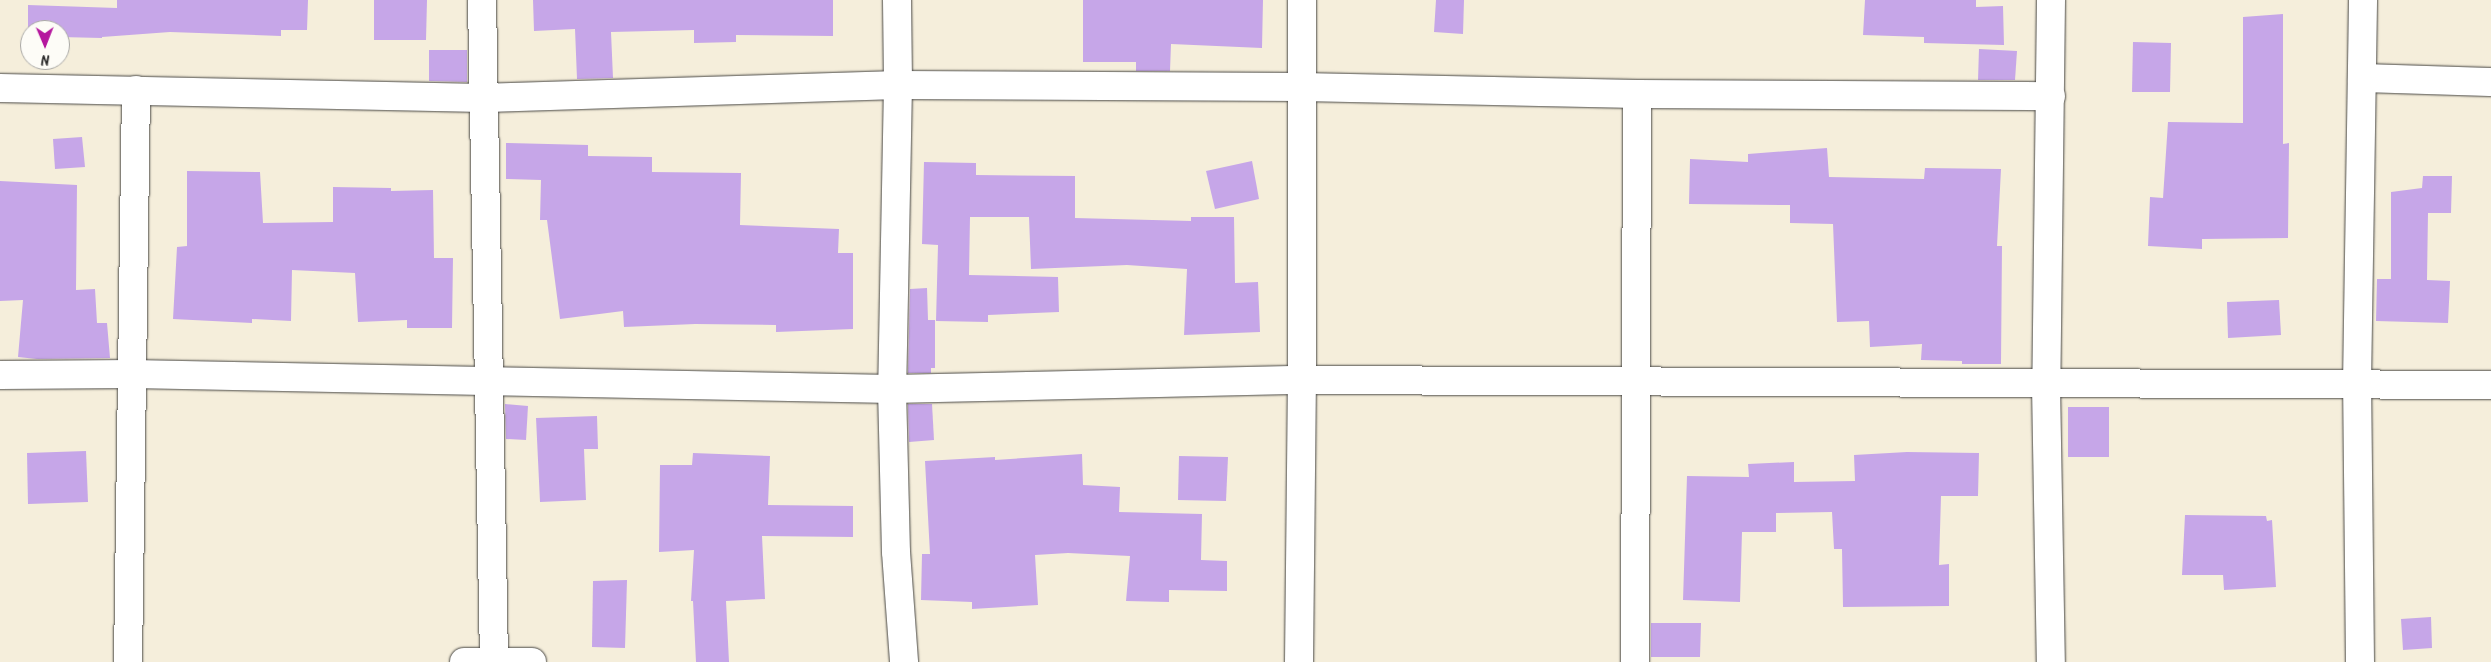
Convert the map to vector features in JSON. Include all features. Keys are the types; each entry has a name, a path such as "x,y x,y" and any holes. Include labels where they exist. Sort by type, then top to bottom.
{"street":[{"path":"482,0 488,242 487,383 494,661"},
{"path":"897,0 898,85 892,389 896,552 904,662"},
{"path":"1299,662 1302,380 1302,0"},
{"path":"2050,0 2051,96 2046,385 2051,662"},
{"path":"2360,662 2357,384 2363,0"},
{"path":"2362,78 2491,82"},
{"path":"0,88 483,98 898,85 1302,87 1636,94 2051,96"},
{"path":"128,662 136,90"},
{"path":"1635,662 1636,94"},
{"path":"0,374 132,374 487,383 892,389 1302,380 2046,385 2491,385"},
{"path":"464,662 532,662"}],"building":[{"path":"117,0 308,0 307,30 281,30 281,36 170,32 102,38 70,37 70,20 28,20 28,5 117,8"},
{"path":"374,0 427,0 426,40 374,40"},
{"path":"533,0 833,0 833,36 736,35 736,42 694,43 694,30 611,32 613,78 577,79 575,29 534,31"},
{"path":"1083,0 1263,0 1262,48 1171,44 1170,71 1136,71 1136,62 1083,62"},
{"path":"1436,0 1464,0 1463,34 1434,32"},
{"path":"1865,0 1976,0 1976,7 2003,6 2004,45 1924,43 1924,37 1863,35"},
{"path":"2283,14 2283,144 2289,143 2288,238 2202,239 2202,249 2148,246 2150,197 2163,198 2168,122 2243,123 2243,17"},
{"path":"2133,42 2171,43 2170,92 2132,92"},
{"path":"1979,49 2017,51 2015,80 1978,80"},
{"path":"429,50 467,50 467,82 429,81"},
{"path":"82,137 85,167 55,169 53,139"},
{"path":"506,143 588,145 588,156 652,157 652,172 741,173 740,225 839,229 838,253 853,253 853,329 776,332 776,325 695,324 624,327 623,311 560,319 547,220 540,220 541,180 506,179"},
{"path":"1827,148 1829,177 1924,179 1925,168 2001,169 1997,246 2002,246 2001,364 1962,364 1962,361 1921,360 1922,344 1870,347 1869,321 1837,322 1833,224 1790,223 1790,205 1689,204 1690,159 1748,162 1748,154"},
{"path":"1252,161 1259,199 1215,209 1206,171"},
{"path":"924,162 976,163 976,175 1075,176 1075,218 1191,221 1191,217 1234,217 1235,283 1258,282 1260,332 1184,335 1187,269 1127,265 1031,269 1029,217 970,217 969,275 1058,277 1059,312 988,315 988,322 936,321 938,245 922,244"},
{"path":"187,171 260,172 263,223 333,222 333,187 391,188 391,191 433,190 434,258 453,258 452,328 407,328 407,320 358,322 355,273 292,270 291,321 252,319 252,323 173,319 177,247 187,246"},
{"path":"2423,176 2452,176 2451,213 2428,213 2427,280 2450,281 2448,323 2376,321 2377,279 2391,279 2391,192 2422,188"},
{"path":"0,181 77,185 76,290 95,289 97,323 107,323 110,358 37,359 18,357 23,300 0,301"},
{"path":"927,288 928,320 935,320 935,368 931,368 931,373 908,373 910,289"},
{"path":"2279,300 2281,335 2228,338 2227,302"},
{"path":"505,404 528,406 526,440 506,439"},
{"path":"908,404 932,404 934,440 909,442"},
{"path":"2068,407 2109,407 2109,457 2068,457"},
{"path":"597,416 598,449 584,449 586,500 540,502 536,418"},
{"path":"86,451 88,502 28,504 27,453"},
{"path":"1907,452 1979,453 1978,496 1941,496 1939,565 1949,564 1949,606 1843,607 1842,549 1834,549 1832,512 1776,513 1776,532 1742,532 1740,602 1683,600 1687,476 1749,477 1748,464 1794,462 1794,482 1855,481 1854,455"},
{"path":"693,453 770,456 768,505 853,506 853,537 762,536 765,599 726,601 729,662 696,662 693,601 691,601 694,550 659,552 660,465 692,465"},
{"path":"1082,454 1083,485 1120,487 1119,512 1202,514 1201,560 1227,561 1227,591 1169,590 1169,602 1126,601 1130,556 1068,553 1035,555 1038,605 972,609 972,602 921,600 922,554 930,554 925,461 995,457 995,460"},
{"path":"1179,456 1228,457 1226,501 1178,500"},
{"path":"2185,515 2266,516 2267,521 2272,520 2276,587 2224,590 2223,575 2182,575"},
{"path":"627,580 625,648 592,647 593,581"},
{"path":"2431,617 2432,648 2403,650 2401,619"},
{"path":"1651,623 1701,623 1700,657 1651,657"}]}
